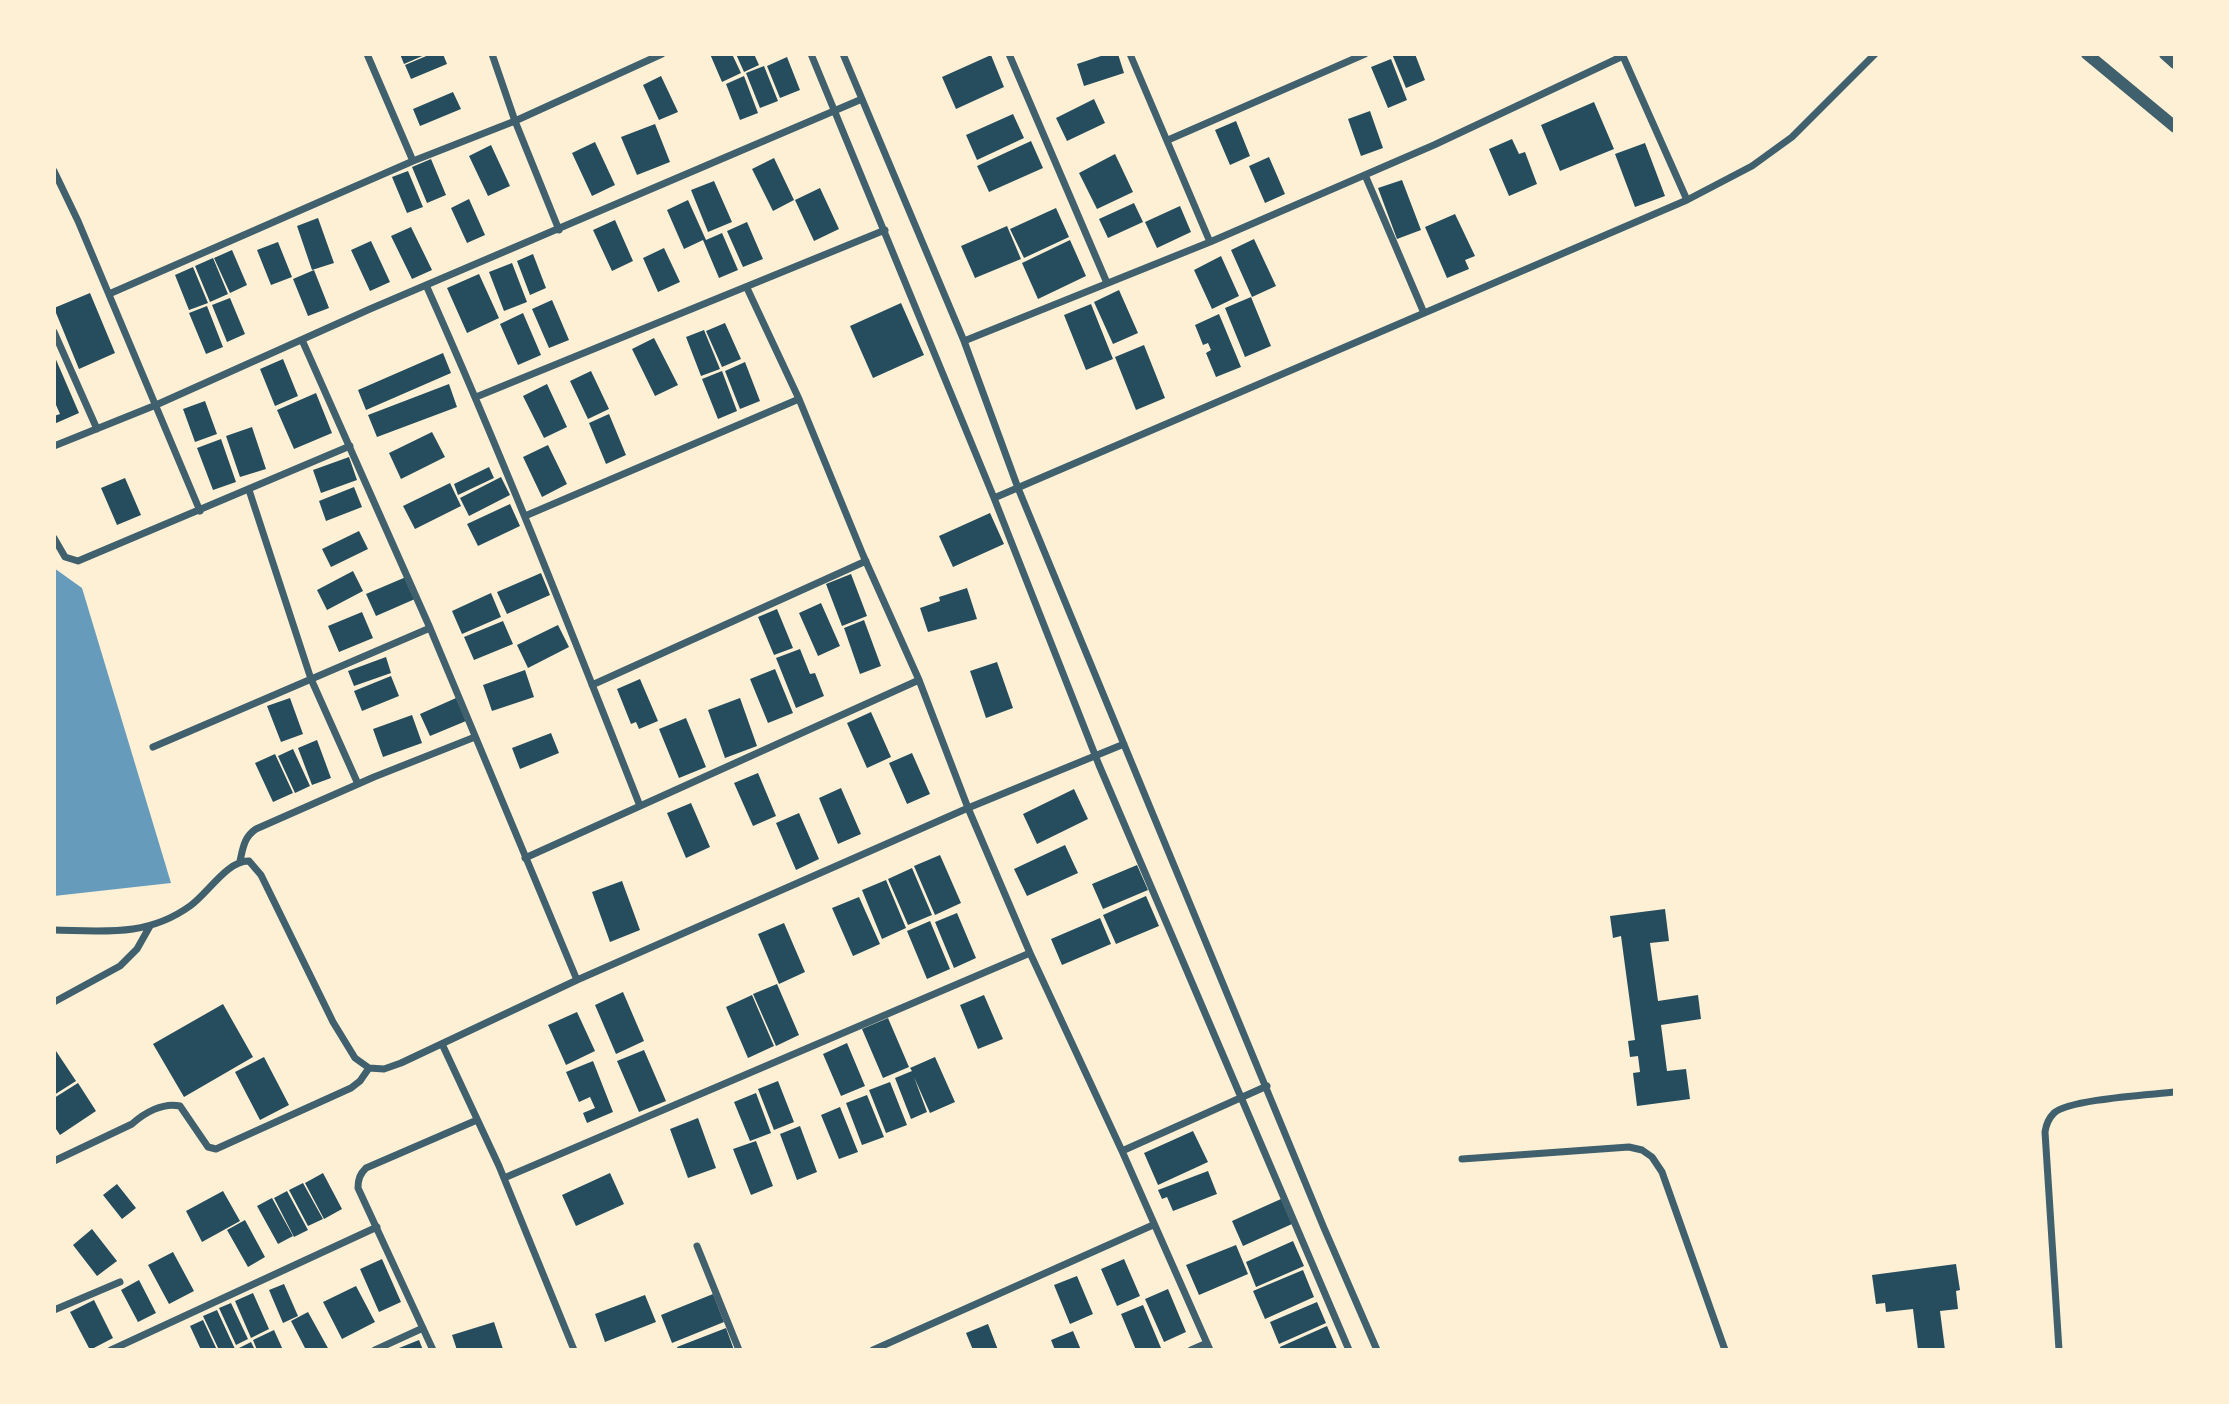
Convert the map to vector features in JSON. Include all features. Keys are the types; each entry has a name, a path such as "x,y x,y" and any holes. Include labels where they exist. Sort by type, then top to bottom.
{"street":[{"path":"367,54 413,161"},
{"path":"492,54 559,230"},
{"path":"109,295 413,161 516,121 662,54"},
{"path":"811,54 886,230 1095,755 1349,1350"},
{"path":"844,54 964,341 1018,488 1377,1350"},
{"path":"1009,54 1107,283"},
{"path":"1130,54 1210,242"},
{"path":"1168,140 1365,54"},
{"path":"994,498 1687,200 1752,166 1792,137 1875,54"},
{"path":"2087,54 2175,127"},
{"path":"2165,54 2175,63"},
{"path":"964,341 1210,242 1365,175 1623,55 1687,200"},
{"path":"54,446 156,405 426,285 863,99"},
{"path":"54,171 200,511"},
{"path":"1365,175 1424,313"},
{"path":"476,397 886,230"},
{"path":"426,285 525,516 640,806"},
{"path":"747,288 799,399 919,680 968,808 1030,953 1122,1150 1208,1346 1191,1350"},
{"path":"54,332 97,429"},
{"path":"302,340 430,628 576,980"},
{"path":"525,516 799,399"},
{"path":"54,538 65,557 78,561 350,446"},
{"path":"250,490 311,679 358,784"},
{"path":"592,685 866,561"},
{"path":"153,747 430,628"},
{"path":"526,858 919,680"},
{"path":"240,861 243,843 256,829 475,737"},
{"path":"54,930 130,930 150,926 176,915 192,904 233,864 249,861 261,875 333,1022 355,1058 369,1068 384,1069 576,980 968,808 1124,744"},
{"path":"54,1002 120,966 137,950 150,926"},
{"path":"504,1178 1030,953"},
{"path":"442,1044 504,1178 574,1350"},
{"path":"54,1161 132,1124 162,1106 173,1104 180,1106 208,1147 216,1149 351,1088 369,1068"},
{"path":"1122,1150 1267,1086"},
{"path":"2059,1350 2046,1124 2054,1113 2074,1105 2175,1092"},
{"path":"433,1350 358,1188 360,1174 366,1168 477,1119"},
{"path":"1462,1159 1607,1147 1642,1150 1652,1157 1662,1171 1725,1350"},
{"path":"873,1350 1153,1225"},
{"path":"111,1350 377,1227"},
{"path":"697,1246 738,1350"},
{"path":"54,1311 120,1282"},
{"path":"375,1350 424,1328"}],"water":[{"path":"54,568 82,588 171,883 54,896"}],"building":[{"path":"400,54 427,54 404,64"},
{"path":"431,54 443,54 447,64 411,79 405,65"},
{"path":"710,54 732,54 741,73 722,82"},
{"path":"736,54 754,54 759,65 744,72"},
{"path":"1107,54 1118,54 1124,73 1084,86 1077,64"},
{"path":"1392,54 1415,54 1425,80 1406,88"},
{"path":"991,55 1004,87 956,109 942,77"},
{"path":"787,57 800,90 780,98 767,66"},
{"path":"1391,59 1407,100 1388,108 1371,67"},
{"path":"764,66 778,101 760,108 746,73"},
{"path":"661,76 678,112 659,120 643,85"},
{"path":"744,76 758,113 740,120 726,84"},
{"path":"453,92 461,109 420,126 413,109"},
{"path":"1094,99 1105,123 1067,141 1056,118"},
{"path":"1594,102 1614,149 1560,171 1541,125"},
{"path":"1370,111 1383,148 1361,156 1348,119"},
{"path":"1013,114 1024,138 977,160 966,135"},
{"path":"1236,121 1250,156 1230,165 1215,130"},
{"path":"655,124 670,162 637,175 621,137"},
{"path":"1512,139 1519,154 1525,152 1537,184 1509,196 1489,149"},
{"path":"1031,141 1043,168 989,192 977,166"},
{"path":"595,142 615,185 592,196 572,153"},
{"path":"1645,143 1665,196 1635,207 1615,154"},
{"path":"491,145 510,186 488,196 469,156"},
{"path":"1115,154 1133,192 1097,209 1079,173"},
{"path":"1269,157 1285,194 1265,203 1249,166"},
{"path":"774,158 794,200 773,211 752,169"},
{"path":"431,159 446,195 427,203 412,167"},
{"path":"408,171 423,207 407,213 392,177"},
{"path":"1402,180 1421,230 1397,239 1378,188"},
{"path":"714,181 732,222 708,232 691,190"},
{"path":"820,188 839,229 814,241 795,200"},
{"path":"469,199 485,235 467,243 451,208"},
{"path":"688,200 706,240 722,233 738,270 719,278 703,240 684,249 667,210"},
{"path":"1134,203 1143,222 1108,238 1099,219"},
{"path":"1180,206 1191,232 1157,248 1145,222"},
{"path":"1056,208 1069,237 1024,258 1010,229"},
{"path":"1455,214 1475,256 1465,260 1469,269 1447,278 1425,227"},
{"path":"318,218 334,263 312,270 297,226"},
{"path":"615,220 633,261 612,271 593,230"},
{"path":"747,222 763,259 743,267 727,231"},
{"path":"1007,226 1021,259 975,278 961,246"},
{"path":"411,227 432,270 412,279 391,236"},
{"path":"1254,239 1276,286 1252,297 1231,250"},
{"path":"1070,240 1086,276 1038,299 1022,263"},
{"path":"371,241 390,282 370,291 351,250"},
{"path":"278,242 292,277 271,285 257,250"},
{"path":"664,248 680,282 658,292 643,258"},
{"path":"232,250 247,285 230,293 214,258"},
{"path":"533,254 546,288 530,295 517,261"},
{"path":"1221,256 1239,296 1212,309 1194,270"},
{"path":"213,258 228,294 210,302 195,266"},
{"path":"512,263 527,302 504,311 489,272"},
{"path":"193,267 208,303 189,310 175,275"},
{"path":"314,270 329,308 308,316 293,279"},
{"path":"479,274 499,318 467,333 447,288"},
{"path":"1119,290 1138,333 1113,344 1094,302"},
{"path":"90,293 115,353 79,369 54,308"},
{"path":"1251,297 1271,346 1245,357 1225,308"},
{"path":"230,298 245,334 227,342 212,305"},
{"path":"552,300 569,340 549,348 532,309"},
{"path":"901,303 924,355 873,378 850,326"},
{"path":"1091,304 1113,359 1086,370 1064,315"},
{"path":"207,306 223,347 206,354 189,313"},
{"path":"523,313 541,355 518,365 500,324"},
{"path":"1219,314 1241,367 1216,377 1206,353 1211,350 1208,343 1203,345 1195,325"},
{"path":"725,323 741,359 722,367 706,331"},
{"path":"704,330 720,369 701,376 686,337"},
{"path":"654,338 678,385 655,396 632,349"},
{"path":"1144,345 1165,398 1136,410 1115,357"},
{"path":"443,353 451,373 366,410 358,390"},
{"path":"54,355 79,413 54,424 54,416 60,414 56,405 54,406"},
{"path":"283,359 298,396 275,406 260,369"},
{"path":"745,362 760,401 740,409 725,371"},
{"path":"591,371 609,409 588,419 570,381"},
{"path":"722,371 737,411 718,419 702,379"},
{"path":"449,384 457,407 377,437 368,415"},
{"path":"547,384 567,427 544,438 523,396"},
{"path":"316,393 332,433 294,449 277,410"},
{"path":"205,401 217,434 195,442 183,409"},
{"path":"609,414 626,455 606,464 589,423"},
{"path":"252,427 266,469 240,477 226,436"},
{"path":"432,432 445,457 401,479 389,453"},
{"path":"221,439 236,482 213,490 197,448"},
{"path":"548,445 567,484 542,497 523,457"},
{"path":"349,457 357,480 321,493 313,470"},
{"path":"489,467 494,478 458,495 454,484"},
{"path":"501,477 510,495 469,516 460,498"},
{"path":"125,478 141,515 117,525 101,488"},
{"path":"450,483 461,506 415,529 403,506"},
{"path":"354,487 362,507 326,521 319,501"},
{"path":"510,504 520,526 478,546 467,524"},
{"path":"990,513 1004,544 953,567 939,536"},
{"path":"359,531 368,549 331,567 322,549"},
{"path":"353,571 363,591 327,610 317,590"},
{"path":"541,573 550,595 507,614 497,592"},
{"path":"851,574 867,616 842,626 826,584"},
{"path":"406,577 415,599 376,616 366,594"},
{"path":"967,588 977,619 928,632 920,608 940,601 939,597"},
{"path":"491,593 501,617 462,634 452,611"},
{"path":"821,603 840,646 818,656 799,613"},
{"path":"777,609 793,648 774,655 758,617"},
{"path":"362,612 373,638 339,652 328,626"},
{"path":"864,620 881,666 860,674 844,628"},
{"path":"503,621 513,644 474,660 464,637"},
{"path":"558,625 569,647 528,668 517,645"},
{"path":"800,649 810,674 815,673 824,696 796,708 776,658"},
{"path":"386,657 391,673 354,686 348,671"},
{"path":"997,662 1013,708 986,718 970,671"},
{"path":"775,669 793,713 768,723 750,679"},
{"path":"525,670 534,697 492,711 483,685"},
{"path":"391,676 399,696 362,711 354,691"},
{"path":"640,679 658,721 639,729 636,722 631,724 617,689"},
{"path":"290,698 303,734 281,742 267,706"},
{"path":"456,698 466,721 430,736 420,714"},
{"path":"740,698 757,746 725,758 708,710"},
{"path":"871,712 891,757 867,768 847,723"},
{"path":"412,715 422,743 383,757 373,729"},
{"path":"686,718 706,767 679,778 659,729"},
{"path":"551,733 559,753 520,769 512,748"},
{"path":"317,740 331,778 312,785 298,748"},
{"path":"293,749 310,786 295,793 278,756"},
{"path":"912,753 930,794 907,804 889,763"},
{"path":"275,754 293,793 273,802 255,763"},
{"path":"758,773 776,816 753,826 734,783"},
{"path":"841,788 861,834 838,844 819,798"},
{"path":"1074,789 1088,819 1037,844 1023,814"},
{"path":"691,803 710,847 686,858 667,813"},
{"path":"799,813 819,859 796,870 776,823"},
{"path":"1065,845 1078,873 1027,896 1014,869"},
{"path":"940,855 961,903 935,915 914,866"},
{"path":"1137,865 1148,890 1103,909 1092,884"},
{"path":"912,868 932,915 908,925 888,879"},
{"path":"886,880 906,928 882,939 862,890"},
{"path":"622,881 640,930 610,942 592,892"},
{"path":"1146,896 1159,926 1116,944 1103,915"},
{"path":"859,897 880,944 853,956 832,908"},
{"path":"1665,909 1669,941 1650,943 1658,1001 1698,995 1701,1019 1661,1025 1667,1071 1686,1069 1690,1099 1637,1106 1633,1073 1640,1072 1638,1056 1630,1057 1628,1041 1635,1040 1621,936 1613,938 1610,916"},
{"path":"957,913 976,958 954,968 935,922"},
{"path":"1100,918 1111,944 1062,965 1051,939"},
{"path":"930,921 950,969 927,979 907,931"},
{"path":"784,923 805,972 779,984 758,934"},
{"path":"777,984 799,1035 776,1046 753,994"},
{"path":"623,992 644,1041 616,1054 595,1005"},
{"path":"752,995 774,1046 748,1058 726,1007"},
{"path":"984,995 1003,1039 978,1049 960,1005"},
{"path":"223,1004 253,1057 184,1097 153,1044"},
{"path":"577,1012 595,1051 566,1065 548,1025"},
{"path":"888,1018 909,1067 883,1078 862,1029"},
{"path":"847,1043 865,1086 841,1096 823,1054"},
{"path":"54,1048 76,1081 54,1095"},
{"path":"644,1050 666,1101 639,1112 617,1061"},
{"path":"264,1057 289,1105 260,1120 235,1072"},
{"path":"935,1057 955,1102 930,1113 914,1077 927,1112 911,1119 895,1078"},
{"path":"593,1061 613,1112 587,1123 583,1113 595,1108 590,1097 579,1102 566,1072"},
{"path":"778,1081 794,1122 774,1130 758,1089"},
{"path":"890,1082 907,1125 886,1133 869,1090"},
{"path":"78,1083 96,1111 60,1135 54,1126 54,1098"},
{"path":"756,1093 771,1133 750,1141 734,1102"},
{"path":"867,1095 884,1137 862,1145 846,1103"},
{"path":"840,1107 858,1152 839,1159 821,1115"},
{"path":"698,1118 716,1168 688,1178 670,1129"},
{"path":"800,1126 817,1172 797,1180 780,1134"},
{"path":"1193,1131 1208,1162 1158,1185 1144,1153"},
{"path":"756,1141 773,1186 751,1195 733,1149"},
{"path":"1208,1171 1217,1194 1173,1211 1167,1197 1162,1199 1158,1190"},
{"path":"323,1173 342,1209 324,1219 305,1183"},
{"path":"610,1173 624,1204 576,1226 562,1195"},
{"path":"303,1183 323,1219 308,1226 289,1190"},
{"path":"117,1184 136,1208 122,1219 103,1195"},
{"path":"223,1191 240,1221 202,1242 186,1211"},
{"path":"287,1191 308,1230 294,1237 274,1198"},
{"path":"272,1198 293,1236 278,1244 257,1206"},
{"path":"1281,1199 1292,1224 1243,1246 1232,1221"},
{"path":"245,1220 265,1257 248,1267 227,1230"},
{"path":"92,1229 117,1261 97,1276 73,1245"},
{"path":"1293,1241 1304,1266 1256,1287 1246,1262"},
{"path":"1236,1245 1248,1274 1199,1295 1186,1265"},
{"path":"173,1252 194,1291 169,1304 148,1265"},
{"path":"382,1259 401,1302 379,1312 360,1269"},
{"path":"1124,1259 1140,1296 1117,1306 1101,1269"},
{"path":"1956,1264 1960,1290 1956,1291 1958,1309 1940,1311 1945,1350 1918,1350 1913,1309 1886,1312 1885,1303 1876,1304 1872,1275"},
{"path":"1303,1270 1314,1297 1265,1319 1253,1291"},
{"path":"1077,1276 1093,1314 1070,1324 1054,1285"},
{"path":"139,1280 156,1313 138,1322 121,1290"},
{"path":"284,1284 298,1316 283,1323 269,1290"},
{"path":"356,1286 375,1322 342,1339 323,1302"},
{"path":"1168,1289 1186,1332 1164,1342 1145,1299"},
{"path":"253,1293 269,1329 251,1338 235,1301"},
{"path":"713,1294 724,1322 672,1343 661,1315"},
{"path":"645,1295 656,1322 605,1342 595,1314"},
{"path":"94,1300 113,1338 90,1350 70,1312"},
{"path":"1317,1302 1326,1323 1279,1344 1270,1322"},
{"path":"231,1303 248,1339 236,1345 219,1308"},
{"path":"1143,1305 1161,1348 1157,1350 1136,1350 1121,1314"},
{"path":"217,1310 235,1349 219,1350 203,1316"},
{"path":"308,1312 329,1350 306,1350 291,1321"},
{"path":"203,1320 217,1350 201,1350 190,1326"},
{"path":"494,1322 503,1349 457,1350 452,1335"},
{"path":"988,1324 998,1350 973,1350 966,1333"},
{"path":"1327,1326 1337,1349 1281,1350 1280,1347"},
{"path":"726,1328 734,1350 678,1350 677,1347"},
{"path":"274,1330 283,1350 257,1350 253,1340"},
{"path":"1073,1331 1081,1350 1055,1350 1051,1340"},
{"path":"419,1340 423,1350 394,1350"},
{"path":"251,1342 255,1350 240,1350 239,1348"}]}
